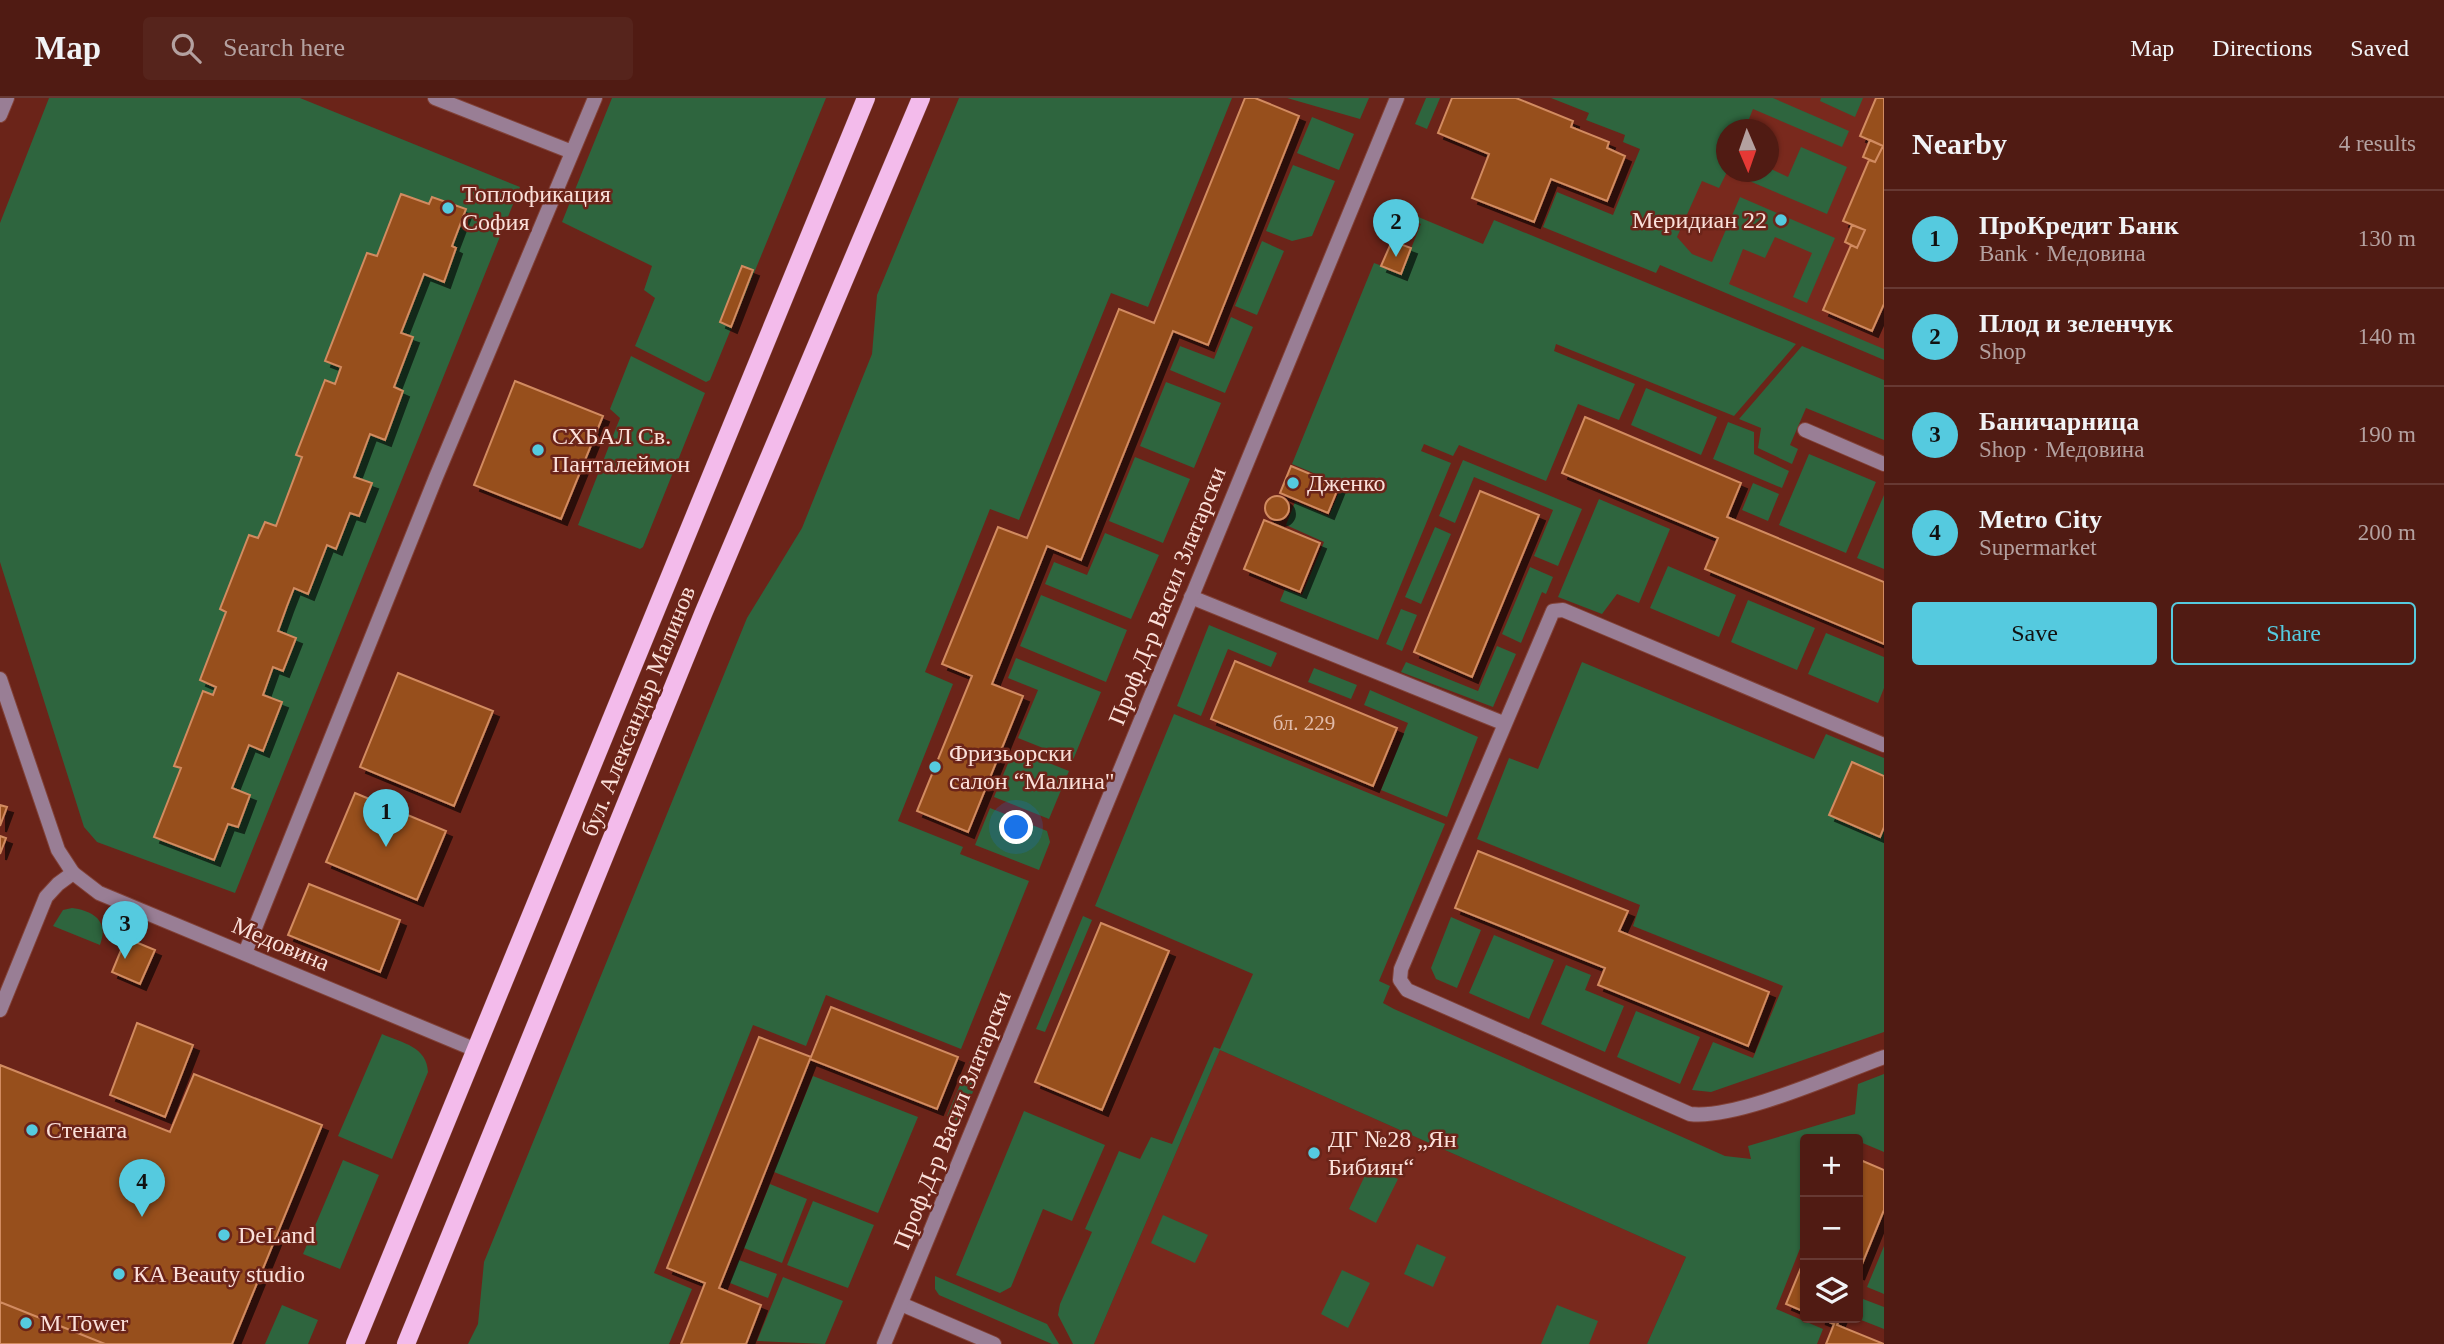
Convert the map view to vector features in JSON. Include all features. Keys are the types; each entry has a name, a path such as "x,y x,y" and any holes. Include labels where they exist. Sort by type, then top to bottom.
{"main road":[{"name":"бул. Александър Малинов","path":"355,1344 755,361 866,98"},
{"name":"бул. Александър Малинов","path":"406,1344 703,614 921,98"}],"street":[{"path":"0,115 7,98"},
{"path":"435,98 572,152"},
{"path":"245,953 431,490 595,98"},
{"name":"Проф.Д-р Васил Златарски","path":"884,1344 1397,98"},
{"path":"1805,430 1884,464"},
{"path":"1191,597 1503,723"},
{"path":"1884,745 1563,610 1553,611 1547,618 1503,723 1401,969 1400,980 1407,990 1690,1114 1705,1116 1733,1111 1884,1057"},
{"name":"Медовина","path":"0,679 58,850 73,873 99,893 476,1050"},
{"path":"0,1010 46,897 73,873"},
{"path":"901,1304 994,1344"}],"shaded area":[{"name":"Меридиан 22","path":"1729,98 1884,98 1884,356 1660,262 1716,129 1716,182 1779,182 1779,119 1720,119"},
{"name":"ДГ №28 „Ян Бибиян“","path":"1220,1050 1686,1257 1647,1344 1094,1344"}],"green space":[{"path":"49,98 300,98 520,187 235,893 97,842 84,827 0,562 0,223"},
{"path":"612,98 826,98 710,380 706,382 635,346 655,298 644,290 652,266 562,222"},
{"path":"959,98 1232,98 1148,307 1111,293 1019,520 990,509 925,672 953,684 898,821 963,847 960,854 1029,881 961,1049 826,995 806,1046 753,1025 654,1273 692,1289 669,1344 468,1344 478,1324 484,1262 747,618 802,528 872,354 877,295"},
{"path":"1287,98 1369,98 1360,119"},
{"path":"1426,98 1440,98 1427,129 1415,124"},
{"path":"1551,98 1773,98 1849,131 1842,147 1753,109 1749,119 1716,119 1716,182 1722,182 1719,188 1702,181 1677,237 1692,254 1712,262 1740,197 1835,238 1807,303 1793,297 1812,253 1775,237 1765,258 1743,249 1729,284 1884,349 1884,360 1660,265 1656,273 1543,227 1557,192 1613,215 1640,149 1623,142 1625,135 1586,120 1589,113"},
{"path":"1821,98 1863,98 1855,117 1820,101"},
{"path":"1312,117 1354,134 1339,170 1297,153"},
{"path":"1801,147 1847,167 1827,214 1752,182 1779,182 1779,173 1788,177"},
{"path":"1293,165 1335,181 1312,236 1292,241 1266,231"},
{"path":"1404,211 1483,244 1494,220 1796,344 1734,416 1556,344 1554,351 1635,384 1619,420 1578,404 1546,481 1459,445 1453,456 1424,444 1421,451 1451,463 1378,640 1280,601 1285,589 1302,595 1324,542 1286,525 1295,502 1329,516 1342,485 1292,464 1374,263 1401,273 1421,224 1402,216"},
{"path":"1262,241 1284,251 1257,315 1235,306"},
{"path":"1231,317 1253,327 1225,393 1170,370 1180,346 1214,359"},
{"path":"1802,346 1884,380 1884,440 1806,408 1790,445 1798,449 1792,464 1758,448 1761,428 1739,419"},
{"path":"631,356 705,393 640,549 578,525 620,418 610,409"},
{"path":"1166,382 1221,403 1194,468 1140,446"},
{"path":"1646,388 1717,417 1701,455 1631,425"},
{"path":"1728,422 1754,432 1754,454 1789,471 1782,488 1713,459"},
{"path":"1809,454 1876,482 1846,553 1779,525"},
{"path":"1135,457 1190,479 1163,543 1109,521"},
{"path":"1463,460 1582,509 1558,566 1534,556 1553,510 1474,477 1455,523 1439,516"},
{"path":"1753,483 1779,494 1768,521 1742,510"},
{"path":"1884,495 1884,569 1857,558"},
{"path":"1599,499 1670,529 1639,603 1617,594 1602,614 1558,597"},
{"path":"1435,527 1451,534 1421,604 1405,597"},
{"path":"1105,533 1159,555 1131,619 1045,584 1054,562 1087,575"},
{"path":"1668,566 1736,595 1719,637 1650,608"},
{"path":"1530,567 1553,577 1546,594 1542,592 1521,643 1502,634"},
{"path":"1041,595 1127,630 1106,682 1020,646"},
{"path":"1748,600 1815,628 1797,670 1731,642"},
{"path":"1401,609 1417,615 1402,651 1386,644"},
{"path":"1209,625 1277,653 1271,667 1228,649 1201,716 1177,706"},
{"path":"1826,633 1884,657 1884,688 1878,703 1808,674"},
{"path":"1497,646 1516,654 1493,707 1401,672 1406,662 1478,691"},
{"path":"1016,658 1101,692 1073,760 1018,738 1038,690 1008,678"},
{"path":"1582,662 1814,759 1826,734 1884,758 1884,776 1852,762 1829,815 1884,827 1884,1032 1711,1092 1692,1090 1713,1042 1753,1058 1783,986 1633,926 1640,905 1477,839 1509,758 1538,769"},
{"path":"1314,668 1357,685 1351,699 1308,682"},
{"path":"1370,690 1478,737 1447,817 1381,790 1408,723 1364,705"},
{"path":"1174,714 1445,824 1379,981 1390,986 1383,1003 1394,1009 1725,1156 1751,1159 1748,1146 1855,1114 1858,1084 1884,1074 1884,1152 1863,1143 1863,1134 1800,1134 1800,1249 1776,1309 1800,1319 1800,1323 1809,1323 1823,1329 1817,1344 1647,1344 1686,1257 1220,1050 1094,1344 1073,1344 1058,1315 1060,1304 1092,1232 1085,1229 1119,1151 1140,1159 1151,1137 1172,1144 1214,1047 1220,1049 1253,974 1095,906"},
{"path":"1014,749 1069,771 1049,819 994,797"},
{"path":"990,808 1047,831 1050,842 1039,870 975,845"},
{"path":"72,908 87,912 98,919 103,930 100,945 53,926 63,910"},
{"path":"1083,916 1092,920 1045,1032 1036,1029"},
{"path":"1451,917 1481,930 1457,988 1436,979 1431,968"},
{"path":"1494,935 1554,960 1529,1019 1469,993"},
{"path":"1566,965 1591,975 1585,990 1624,1006 1605,1052 1541,1024"},
{"path":"1636,1011 1700,1037 1680,1084 1617,1057"},
{"path":"382,1034 419,1051 427,1064 428,1072 392,1159 338,1136"},
{"path":"970,1061 984,1066 960,1122 947,1116"},
{"path":"813,1076 918,1117 878,1213 774,1172"},
{"path":"1024,1111 1105,1145 1072,1221 1043,1209 1011,1287 1000,1293 956,1275"},
{"path":"343,1160 379,1175 340,1269 303,1254"},
{"path":"1370,1165 1398,1179 1376,1223 1349,1209"},
{"path":"770,1184 807,1199 782,1263 744,1248"},
{"path":"813,1201 874,1225 848,1288 787,1265"},
{"path":"1163,1215 1208,1235 1195,1263 1151,1243"},
{"path":"1417,1244 1446,1257 1433,1287 1404,1274"},
{"path":"1884,1246 1884,1294 1867,1287"},
{"path":"739,1260 777,1274 768,1298 730,1283"},
{"path":"1342,1270 1370,1283 1348,1328 1321,1314"},
{"path":"935,1276 1047,1324 1059,1344 1052,1344 939,1295 935,1289"},
{"path":"783,1277 843,1301 825,1344 757,1341"},
{"path":"1863,1299 1884,1307 1884,1329 1863,1321"},
{"path":"282,1305 318,1320 308,1344 265,1344"},
{"path":"1557,1305 1598,1321 1589,1344 1541,1344"}],"building":[{"path":"1245,98 1255,98 1299,116 1208,345 1173,331 1081,560 1047,546 992,684 1023,696 968,832 917,811 972,676 942,664 998,527 1027,538 1119,309 1154,323"},
{"path":"1452,98 1516,98 1573,121 1571,127 1609,142 1607,148 1625,156 1607,201 1551,179 1534,222 1472,198 1489,154 1438,133"},
{"path":"1876,98 1884,98 1884,304 1872,331 1823,310 1851,245 1857,248 1865,230 1843,221 1869,160 1875,162 1883,146 1860,136"},
{"path":"1870,140 1883,146 1875,162 1863,157"},
{"path":"401,194 429,204 432,197 466,209 452,246 456,248 444,282 424,274 401,333 413,337 394,387 403,391 385,440 370,434 354,477 372,483 359,516 350,513 336,549 327,545 308,594 294,588 278,631 296,638 283,671 273,667 263,695 282,702 263,751 249,745 232,788 250,795 238,827 228,824 214,860 154,837 181,768 174,766 203,691 213,695 216,687 200,680 226,612 220,609 249,535 258,538 265,522 276,526 302,457 296,455 325,380 335,384 341,367 325,361 367,253 377,256"},
{"path":"1852,225 1865,230 1857,248 1845,242"},
{"path":"1392,241 1411,248 1401,274 1381,266"},
{"path":"742,266 753,270 731,327 720,322"},
{"name":"СХБАЛ Св. Панталеймон","path":"515,381 603,416 561,519 474,485"},
{"path":"1585,417 1741,483 1727,517 1884,582 1884,644 1705,569 1718,538 1562,473"},
{"path":"1291,466 1339,486 1328,513 1280,493"},
{"path":"1480,491 1539,515 1472,677 1414,652"},
{"path":"1277,496 1285,500 1289,508 1285,516 1277,520 1269,516 1265,508 1269,500"},
{"path":"1264,520 1320,543 1300,592 1244,569"},
{"path":"1235,661 1397,728 1373,786 1211,719"},
{"path":"398,673 493,711 454,806 360,767"},
{"path":"1852,762 1884,776 1884,827 1880,837 1829,815"},
{"path":"355,793 446,831 417,900 326,862"},
{"path":"0,805 7,807 0,826"},
{"path":"0,836 6,838 0,854"},
{"path":"1478,851 1628,911 1619,931 1769,992 1748,1046 1598,985 1605,968 1455,908"},
{"path":"309,884 400,920 380,972 288,935"},
{"path":"1101,923 1169,951 1102,1110 1035,1082"},
{"path":"126,938 155,950 140,984 112,972"},
{"path":"831,1007 958,1057 937,1109 810,1059 719,1288 761,1305 746,1344 681,1344 705,1283 667,1268 759,1037 811,1057"},
{"path":"137,1023 193,1045 165,1117 110,1095"},
{"path":"0,1065 170,1132 194,1074 322,1125 232,1344 105,1344 0,1302"},
{"path":"1863,1161 1884,1170 1884,1210 1863,1262"},
{"path":"1800,1270 1800,1310 1786,1304"},
{"name":"М Tower","path":"0,1302 105,1344 0,1344"},
{"path":"1832,1323 1838,1323 1837,1325 1884,1344 1826,1344 1834,1324"}],"place":[{"name":"Топлофикация София","path":"448,208"},
{"name":"Меридиан 22","path":"1781,220"},
{"name":"Плод и зеленчук","path":"1396,257"},
{"name":"СХБАЛ Св. Панталеймон","path":"538,450"},
{"name":"Дженко","path":"1293,483"},
{"name":"Фризьорски салон “Малина\"","path":"935,767"},
{"name":"ПроКредит Банк","path":"386,847"},
{"name":"Баничарница","path":"125,959"},
{"name":"Стената","path":"32,1130"},
{"name":"ДГ №28 „Ян Бибиян“","path":"1314,1153"},
{"name":"Metro City","path":"142,1217"},
{"name":"DeLand","path":"224,1235"},
{"name":"КА Beauty studio","path":"119,1274"},
{"name":"М Tower","path":"26,1323"}]}
